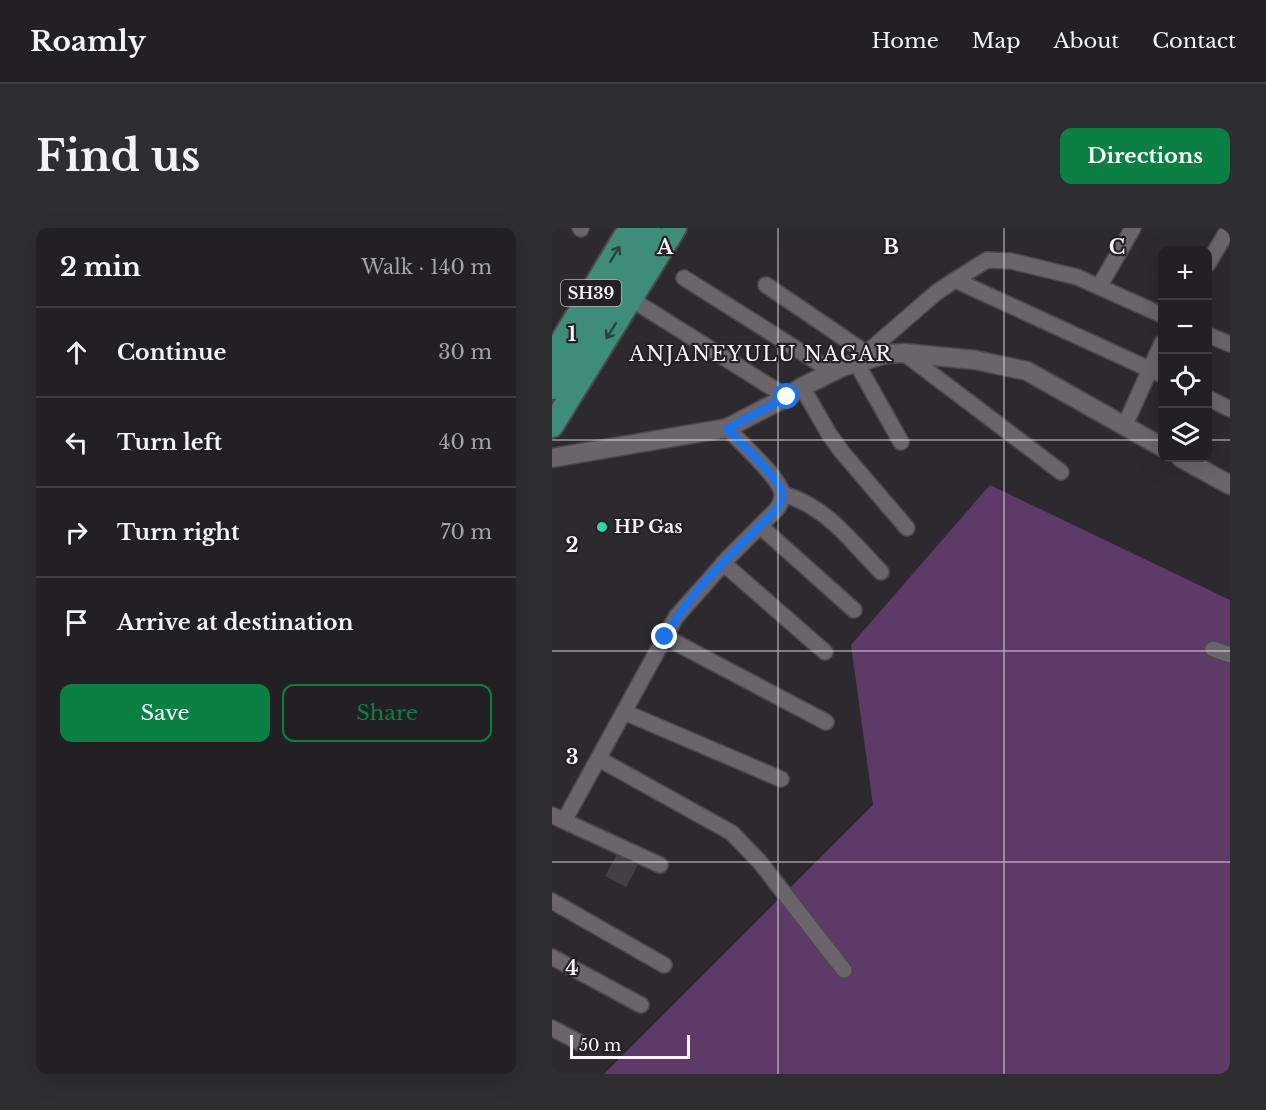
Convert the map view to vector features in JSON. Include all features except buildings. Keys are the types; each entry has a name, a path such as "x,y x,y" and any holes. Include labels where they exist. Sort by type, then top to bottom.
{"main road":[{"name":"SH39","path":"552,357 630,228"},
{"path":"552,388 650,228"},
{"name":"SH39","path":"552,426 675,228"}],"street":[{"path":"1099,287 1133,228"},
{"path":"1212,257 1229,228"},
{"path":"552,458 727,429 861,357 937,292 980,263 996,259 1077,277 1158,313"},
{"path":"684,278 833,372"},
{"path":"955,280 1157,372"},
{"path":"766,285 861,357 901,442"},
{"path":"631,299 794,392 907,528"},
{"path":"1212,337 1230,344"},
{"path":"861,357 904,353 975,360 1027,371 1158,445"},
{"path":"904,353 1061,472"},
{"path":"1125,426 1157,372 1160,354"},
{"path":"1212,400 1230,409"},
{"path":"727,429 775,480 783,494 801,500 819,510 881,572"},
{"path":"1187,462 1230,485"},
{"path":"660,865 558,818 599,759 676,617 723,563 776,510 783,494"},
{"path":"760,526 854,610"},
{"path":"723,563 825,652"},
{"path":"665,637 826,722"},
{"path":"1213,649 1230,655"},
{"path":"624,712 781,779"},
{"path":"599,759 732,833 759,861 844,970"},
{"path":"552,902 664,966"},
{"path":"552,957 641,1005"},
{"path":"552,1028 580,1043"}],"shaded area":[{"path":"990,485 1230,600 1230,1074 604,1074 873,805 851,645"}],"place":[{"name":"HP Gas","path":"602,527"}],"district":[{"name":"ANJANEYULU NAGAR","path":"761,354"}],"route":[{"path":"665,637 676,617 729,556 781,503 783,494 775,480 727,429 787,397"}]}
